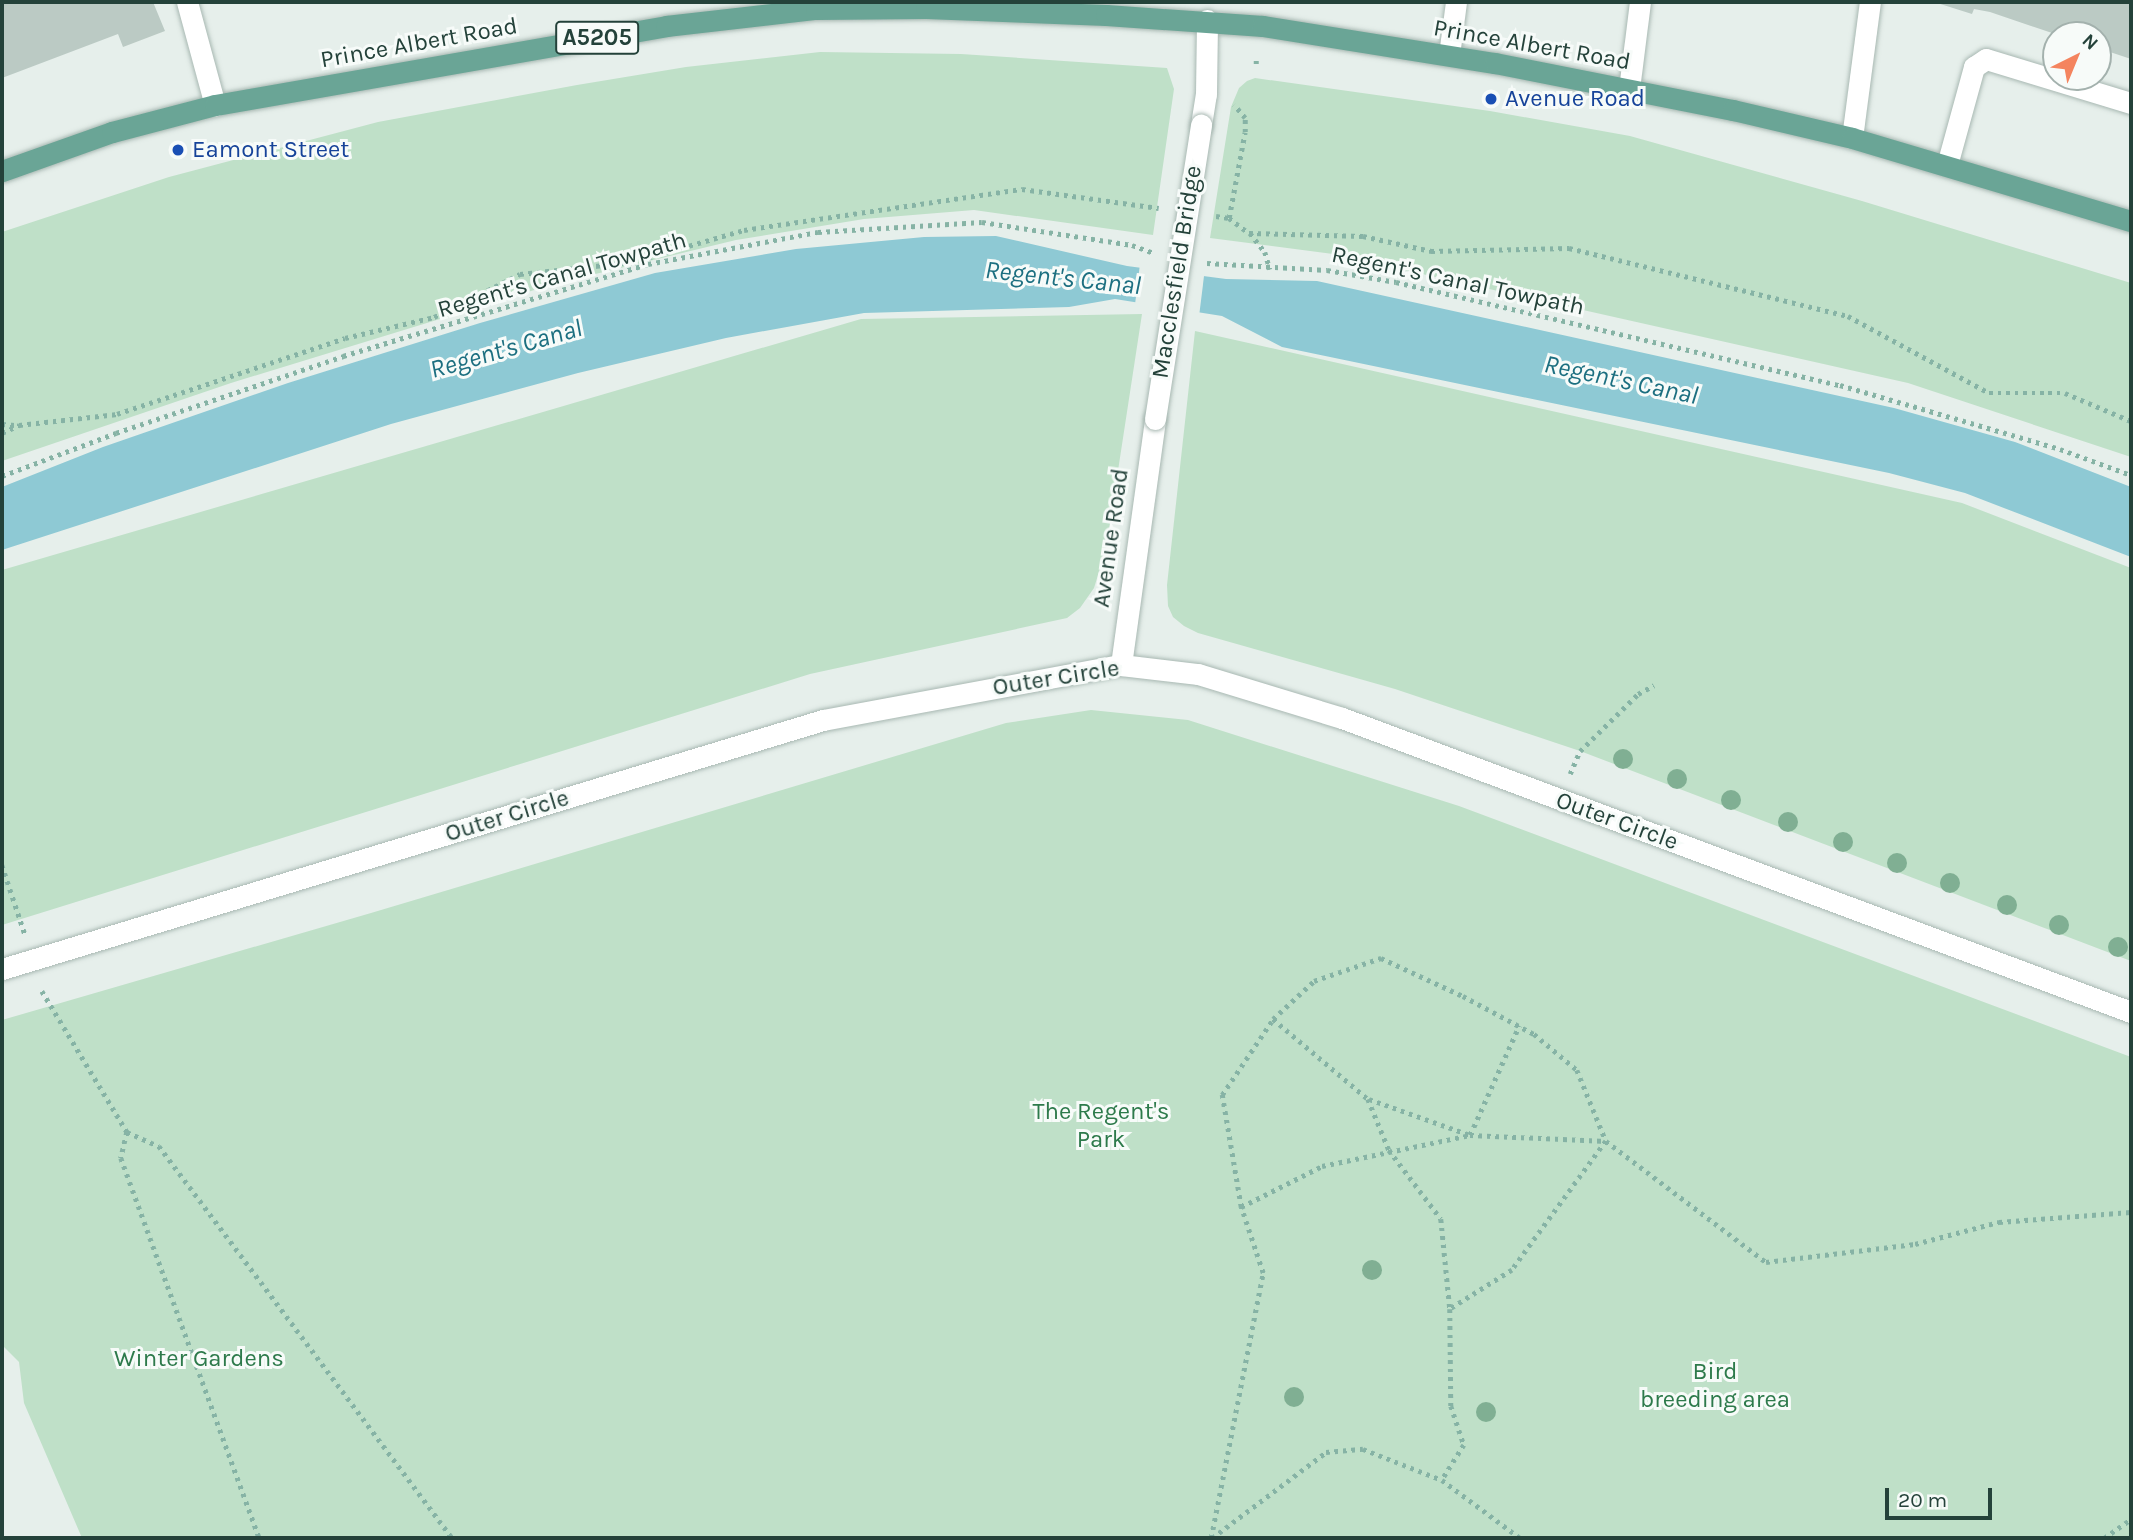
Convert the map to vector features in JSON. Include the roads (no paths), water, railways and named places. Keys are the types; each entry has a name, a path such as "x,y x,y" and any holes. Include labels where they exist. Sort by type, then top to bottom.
{"main road":[{"name":"Prince Albert Road","path":"2,171 112,132 215,105 666,26 816,5 1206,11 1276,27 1449,55 1629,89 1852,138 2131,221"}],"street":[{"path":"187,2 215,105"},
{"path":"1449,55 1456,2"},
{"path":"1629,89 1640,2"},
{"path":"1852,138 1870,2"},
{"name":"Macclesfield Bridge","path":"1154,419 1206,96 1206,11"},
{"path":"1947,165 1974,67 1986,59 2131,103"},
{"name":"Avenue Road","path":"1121,666 1154,419"},
{"name":"Outer Circle","path":"2,970 823,720 1121,666 1155,667 1198,674 1342,718 2131,1012"}],"water":[{"name":"Regent's Canal","path":"996,236 1127,266 1226,279 1317,281 1894,408 2015,442 2131,487 2131,557 1965,493 1889,473 1282,347 1222,316 1115,299 1069,307 864,313 726,338 578,373 391,424 2,550 2,487 103,447 288,383 480,323 655,273 796,249 924,237"}],"place":[{"name":"Avenue Road","path":"1491,99"},
{"name":"Eamont Street","path":"178,150"}],"park label":[{"name":"The Regent's Park","path":"1101,1126"},
{"name":"Winter Gardens","path":"199,1359"},
{"name":"Bird breeding area","path":"1715,1386"}]}
